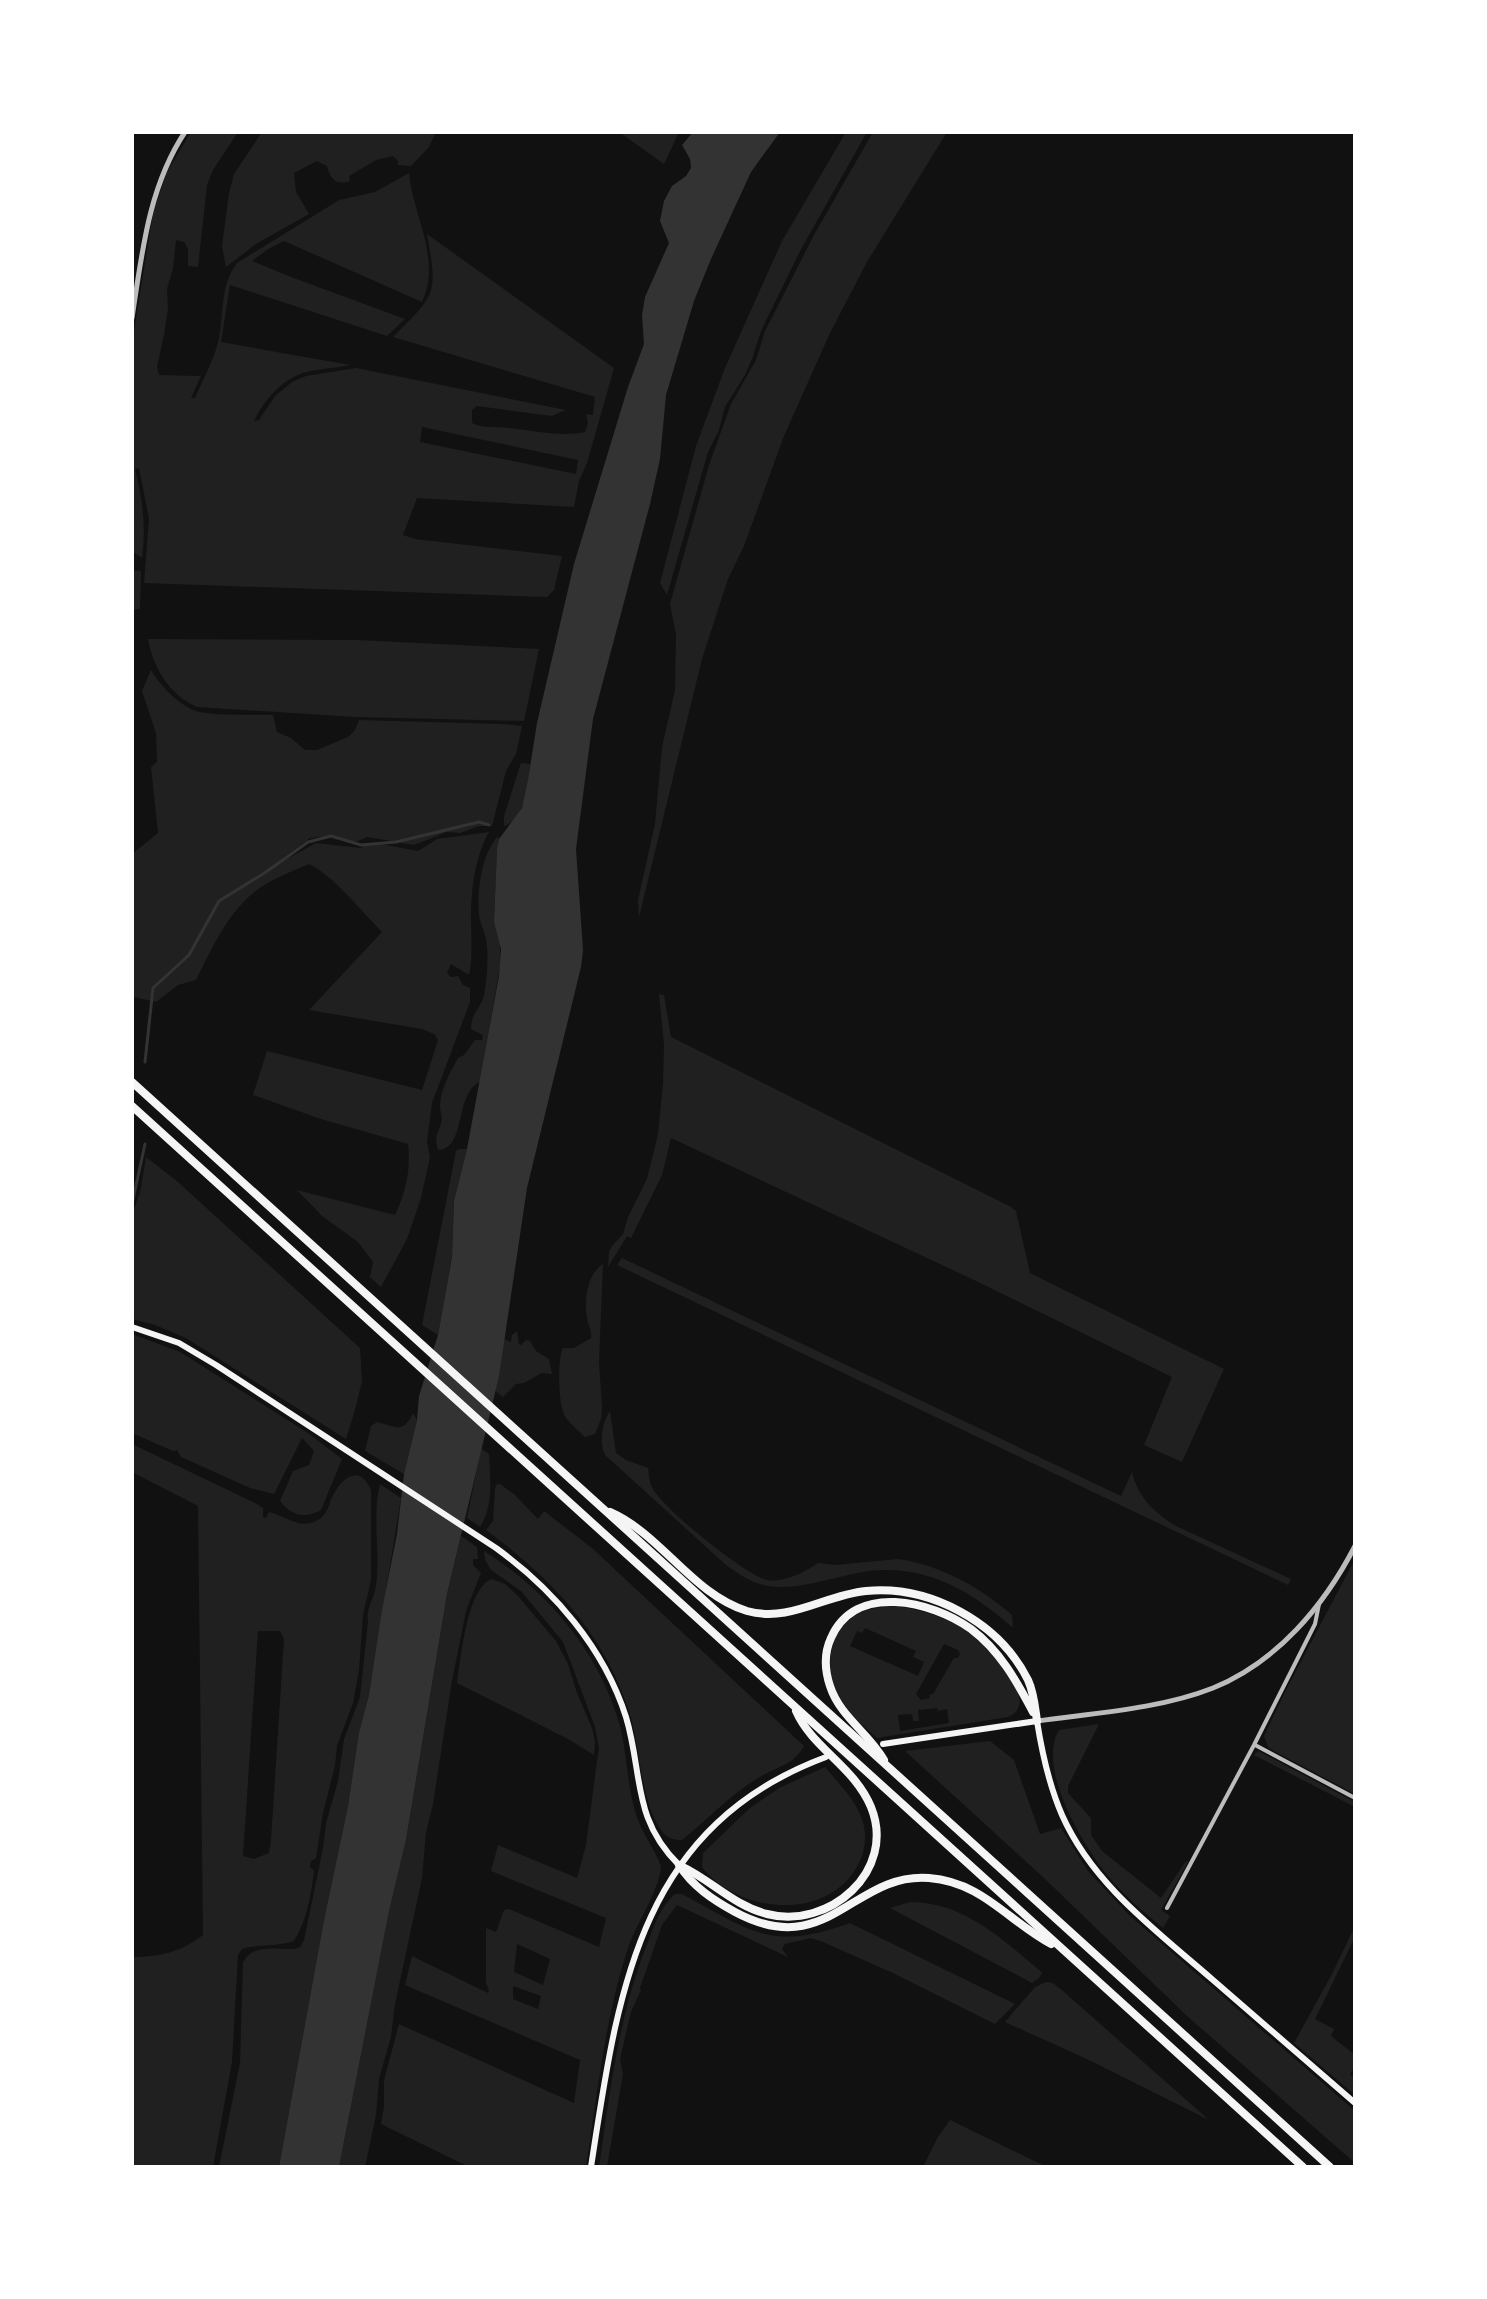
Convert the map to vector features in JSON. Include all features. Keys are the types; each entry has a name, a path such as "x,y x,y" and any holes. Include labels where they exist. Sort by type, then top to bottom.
{"highway":[{"path":"132,1082 1330,2167"},
{"path":"132,1106 1303,2167"},
{"path":"603,1509 628,1520 718,1598 752,1612 785,1614 866,1591 893,1591 949,1606 980,1625 1011,1654 1030,1687 1037,1721"},
{"path":"889,1768 875,1744 840,1706 830,1688 826,1671 826,1653 833,1633 844,1620 865,1606 892,1602 918,1605 971,1629 1009,1669 1037,1721"},
{"path":"679,1865 743,1905 767,1915 784,1917 808,1915 828,1908 848,1895 863,1878 876,1849 877,1829 872,1809 855,1779 809,1732 794,1706"},
{"path":"679,1865 693,1884 724,1906 763,1924 784,1927 809,1925 831,1917 893,1882 925,1877 944,1880 986,1897 1032,1933 1061,1949"}],"main road":[{"path":"132,1327 179,1343 229,1373 496,1548 554,1597 580,1629 615,1691 626,1718 638,1787 647,1816 661,1846 679,1865"},
{"path":"883,1744 1037,1721 1044,1762 1063,1816 1105,1881 1147,1923 1355,2103"},
{"path":"591,2167 613,2041 632,1962 650,1916 679,1865 714,1826 742,1802 781,1777 826,1757"}],"street":[{"path":"132,318 147,225 159,179 185,132"},
{"path":"1037,1721 1144,1705 1212,1688 1261,1661 1295,1631 1320,1602 1355,1546"},
{"path":"1167,1908 1315,1624 1320,1602"},
{"path":"1254,1745 1355,1798"}],"shaded area":[{"path":"191,132 238,132 207,185 198,267 188,266 188,249 184,242 176,240 167,289 168,308 157,367 159,375 201,376 191,398 195,398 215,353 225,290 237,263 339,200 375,192 409,173 428,254 427,286 422,302 284,241 252,261 405,319 387,336 230,285 221,342 350,365 293,377 270,396 254,421 259,420 275,396 292,382 306,376 356,368 566,410 552,416 477,406 472,410 472,423 476,425 557,434 585,432 588,423 586,414 593,415 595,397 393,337 426,302 430,292 432,270 427,234 614,368 574,507 417,498 403,535 562,556 554,590 547,597 144,583 149,519 139,468 135,469 143,514 142,558 132,551 132,343 153,213 167,172","holes":["422,427 578,460 576,474 420,442"]},
{"path":"262,132 436,132 429,147 411,166 398,165 393,156 376,160 349,176 350,181 341,183 332,178 327,166 317,161 294,173 296,192 309,214 256,244 226,267 222,246 234,174"},
{"path":"619,132 679,132 664,164"},
{"path":"693,132 780,132 751,172 694,301 666,395 660,459 650,504 593,719 576,849 583,950 581,967 527,1188 499,1376 447,1594 406,1840 389,1911 339,2167 279,2167 348,1806 359,1732 369,1695 397,1534 404,1474 417,1420 419,1396 438,1335 452,1257 454,1201 467,1149 499,976 501,949 494,922 499,839 522,808 537,723 574,564 644,344 642,315 645,297 669,243 660,221 664,201 672,186 691,168 682,145"},
{"path":"846,132 867,132 800,251 761,331 745,375 725,407 719,430 708,452 667,595 660,583 696,446 725,368 782,241"},
{"path":"873,132 947,132 867,262 830,333 784,436 744,546 728,579 702,659 639,917 638,900 655,824 662,747 675,690 676,634 670,604 709,465 731,404 756,360 765,331 814,235"},
{"path":"132,570 141,571 140,609 132,610"},
{"path":"148,639 356,640 539,649 524,721 356,717 197,707 178,695 164,679"},
{"path":"151,670 179,702 198,712 273,715 277,732 291,738 305,750 317,750 348,737 359,720 522,726 492,826 479,826 460,833 447,832 414,845 367,837 356,842 327,836 310,838 280,860 316,843 361,848 365,843 375,843 418,851 437,839 489,832 480,852 473,885 469,975 451,964 447,973 451,977 458,976 463,985 470,988 470,1002 432,1103 427,1142 430,1157 421,1198 407,1239 381,1287 370,1277 373,1262 358,1242 322,1216 297,1190 395,1215 407,1180 408,1144 253,1095 267,1051 422,1090 438,1040 434,1034 422,1029 309,1010 382,932 337,885 309,864 269,882 237,909 196,980 178,985 156,1002 134,997 132,854 158,833 151,767 157,762 156,733 142,691"},
{"path":"521,763 530,764 524,800 517,816 504,826 504,816"},
{"path":"497,837 494,922 500,942 500,966 480,1082 467,1097 453,1140 447,1147 438,1150 437,1137 442,1119 440,1101 446,1082 458,1058 475,1040 482,1040 483,1035 471,1029 484,995 487,967 487,945 479,915 479,895 484,864"},
{"path":"659,994 664,995 671,1037 1011,1207 1016,1211 1030,1273 1224,1369 1182,1462 1144,1445 1172,1377 671,1138 662,1175 631,1238 627,1236 608,1267 609,1252 623,1234 647,1179 658,1134 664,1045"},
{"path":"467,1149 454,1201 452,1256 438,1335 422,1325 456,1151"},
{"path":"146,1157 178,1182 360,1348 362,1381 346,1439 186,1338 132,1319 132,1214 140,1193"},
{"path":"622,1258 1121,1496 1132,1472 1147,1503 1174,1525 1291,1579 1288,1585 617,1265"},
{"path":"603,1264 599,1361 601,1419 595,1434 585,1437 563,1413 560,1362 563,1348 574,1348 591,1338 586,1311 587,1296 593,1274"},
{"path":"517,1331 519,1344 530,1341 536,1351 549,1359 552,1374 542,1373 516,1384 503,1397 494,1390 504,1339 511,1342 512,1335"},
{"path":"132,1334 180,1352 308,1433 342,1459 321,1510 299,1514 280,1501 293,1471 309,1465 314,1451 302,1438 274,1494 250,1488 181,1457 177,1450 132,1433"},
{"path":"610,1411 616,1453 648,1468 652,1487 671,1509 723,1554 756,1575 767,1580 780,1580 818,1563 836,1565 898,1559 914,1562 944,1572 987,1595 1012,1615 1013,1628 985,1605 955,1587 905,1571 871,1571 779,1587 749,1579 726,1565 605,1455 602,1433"},
{"path":"413,1413 417,1420 404,1474 365,1451 371,1426 377,1422 399,1427 406,1424"},
{"path":"132,1444 255,1503 263,1508 263,1517 266,1518 269,1512 305,1524 323,1516 337,1488 347,1478 362,1477 371,1490 371,1580 363,1615 359,1670 353,1703 337,1746 316,1858 311,1861 310,1867 314,1871 308,1907 294,1941 242,1949 238,1955 232,2062 213,2167 132,2167 132,1957 169,1952 187,1946 203,1935 198,1506 132,1472","holes":["258,1631 280,1631 284,1639 271,1840 269,1853 254,1859 243,1856"]},
{"path":"481,1449 489,1454 490,1482 487,1510 480,1527 467,1518"},
{"path":"380,1484 401,1498 369,1695 359,1732 348,1806 279,2167 219,2167 240,2063 243,1963 259,1950 295,1949 304,1940 344,1739 360,1697 368,1613 377,1578 376,1511"},
{"path":"500,1484 538,1519 544,1511 592,1548 804,1746 797,1756 745,1787 682,1840 665,1835 649,1805 629,1711 605,1656 590,1632 553,1588 486,1530 493,1521 495,1489"},
{"path":"461,1536 477,1547 478,1559 473,1559 473,1565 481,1573 466,1611 452,1681 426,1832 422,1878 391,2037 379,2079 376,2115 365,2167 339,2167 389,1910 406,1840 447,1594"},
{"path":"484,1551 550,1605 585,1649 599,1673 620,1726 635,1811 661,1866 656,1886 631,1941 619,1977 602,2058 586,2167 469,2167 381,2124 384,2080 399,2024 574,2103 580,2060 405,1985 412,1956 488,1993 486,1928 496,1932 504,1910 509,1909 599,1947 606,1918 491,1871 498,1845 577,1878 586,1845 599,1748 595,1727 563,1642 521,1591 491,1570","holes":["517,1944 550,1959 543,1985 514,1972","513,1986 541,1996 538,2009 513,1999"]},
{"path":"1355,1559 1355,1794 1274,1751 1268,1747 1264,1736"},
{"path":"492,1579 505,1584 518,1596 556,1641 592,1728 594,1755 457,1683 471,1609 483,1585"},
{"path":"897,1606 939,1617 971,1635 994,1657 1015,1685 1018,1709 1008,1717 877,1738 855,1718 837,1692 831,1670 832,1647 843,1627 861,1612","holes":["865,1628 916,1651 913,1657 924,1662 918,1676 850,1646 857,1631 862,1633","944,1644 958,1650 958,1658 954,1658 933,1694 929,1695 930,1698 921,1700 916,1694","947,1709 949,1723 900,1731 898,1715 912,1714 913,1721 919,1721 918,1710"]},
{"path":"1099,1724 1068,1786 1068,1793 1091,1818 1091,1835 1102,1851 1161,1898 1188,1862 1161,1910 1170,1916 1163,1928 1134,1904 1098,1863 1076,1827 1058,1785 1054,1746 1059,1730"},
{"path":"990,1741 1014,1760 1040,1834 1061,1828 1088,1871 1130,1916 1355,2111 1355,2163 1187,2016 1045,1879 905,1751"},
{"path":"1258,1751 1355,1802 1355,1807 1254,1755"},
{"path":"825,1767 852,1800 864,1828 865,1843 861,1858 845,1882 827,1896 806,1903 783,1905 738,1895 718,1883 702,1867 703,1853 750,1808 779,1788"},
{"path":"675,1894 682,1894 745,1927 780,1936 823,1932 850,1923 1015,2004 995,2024 823,1942 811,1938 785,1944 782,1949 788,1957 677,1905 662,1925 631,2012 620,2059 623,2074 607,2167 599,2167 617,2053 630,1996 655,1923"},
{"path":"910,1902 947,1908 964,1915 995,1934 1042,1973 1032,1983 890,1908"},
{"path":"1355,1926 1355,1937 1315,2019 1334,2029 1331,2036 1355,2055 1355,2067 1350,2074 1355,2079 1355,2095 1294,2043"},
{"path":"1046,1982 1063,1991 1209,2120 1005,2022 1035,1987"},
{"path":"950,2120 1047,2167 923,2167"}],"waterway":[{"path":"145,1062 153,988 189,955 219,901 308,842 331,836 361,845 396,842 479,822 489,825"},
{"path":"132,1204 145,1144"}]}
